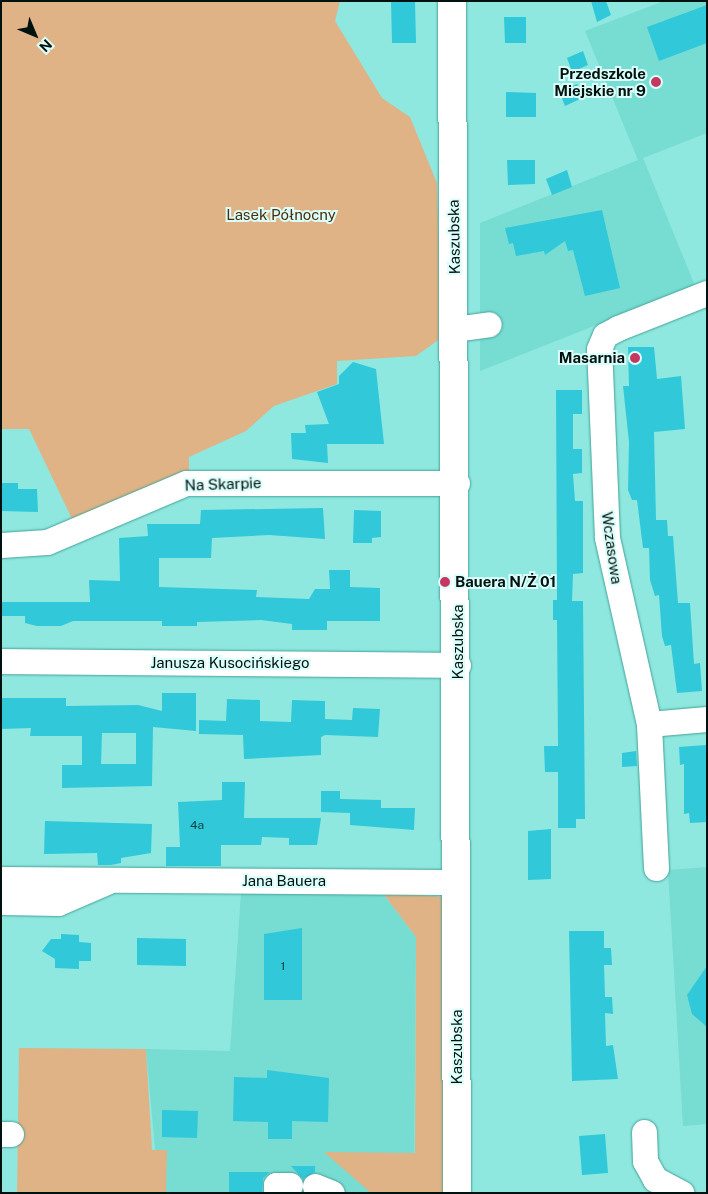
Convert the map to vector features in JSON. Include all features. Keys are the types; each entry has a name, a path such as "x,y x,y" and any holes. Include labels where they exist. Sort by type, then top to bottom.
{"main road":[{"name":"Kaszubska","path":"452,1 458,665 456,1193"}],"street":[{"name":"Wczasowa","path":"656,868 649,724 607,537 599,349 606,335 618,328 707,293"},
{"path":"455,329 489,324"},
{"name":"Na Skarpie","path":"1,545 47,542 186,483 457,483"},
{"name":"Janusza Kusocińskiego","path":"1,661 458,665"},
{"path":"649,724 707,719"},
{"name":"Jana Bauera","path":"7,891 111,880 445,882 456,887"},
{"path":"644,1132 645,1161 656,1179 681,1193"}],"shaded area":[{"path":"664,1 707,1 707,133 643,158 695,286 480,371 480,223 638,160 585,31"},
{"path":"707,867 707,1124 683,1126 668,870"},
{"path":"382,892 416,937 414,1193 159,1193 146,1049 230,1051 241,893"}],"green space":[{"name":"Lasek Północny","path":"1,1 340,1 335,21 382,98 410,117 437,183 441,338 416,356 337,361 337,384 274,406 246,431 189,457 189,474 73,521 29,429 1,429"},
{"path":"382,892 443,897 447,1193 371,1193 324,1152 415,1153 416,937"},
{"path":"19,1048 146,1049 152,1150 167,1150 166,1193 17,1193"}],"building":[{"path":"391,1 415,1 416,43 392,43"},
{"path":"591,1 606,1 611,15 597,22"},
{"path":"707,5 707,43 659,61 647,27"},
{"path":"504,17 526,17 526,43 505,43"},
{"path":"583,51 588,65 572,72 567,58"},
{"path":"577,84 582,98 565,106 559,91"},
{"path":"506,92 536,93 536,117 506,117"},
{"path":"507,160 535,160 535,184 508,185"},
{"path":"567,170 572,187 552,195 546,179"},
{"path":"602,210 620,288 585,296 573,250 568,251 565,241 545,255 544,251 516,256 513,243 509,244 505,228"},
{"path":"628,347 654,347 657,379 681,376 685,429 654,432 656,520 667,520 668,536 673,536 678,603 690,603 694,664 700,663 702,691 677,693 671,645 665,646 662,636 659,595 655,596 650,580 649,548 643,548 637,500 632,500 628,490 629,442 623,386 629,386"},
{"path":"353,362 376,369 384,444 327,444 328,463 292,459 291,433 306,433 305,425 329,424 317,392 339,384 339,376"},
{"path":"556,390 582,390 582,414 573,414 573,449 582,449 582,473 573,474 575,501 583,501 583,573 573,574 572,601 583,601 585,819 576,819 576,828 558,828 558,772 545,772 544,746 558,746 557,620 553,620 553,600 557,600"},
{"path":"1,483 18,483 18,489 37,489 38,512 1,511"},
{"path":"323,508 325,539 269,535 212,538 211,558 159,558 159,587 257,590 256,597 309,599 315,589 330,589 329,570 350,570 350,587 380,588 380,621 327,621 327,630 292,630 292,624 261,620 197,622 197,626 162,626 162,621 73,621 61,626 37,626 25,623 25,616 1,616 1,602 90,602 89,580 120,581 119,538 148,536 147,524 200,524 201,510"},
{"path":"354,510 381,511 381,537 372,538 372,543 353,543"},
{"path":"162,693 196,693 196,731 153,727 152,786 62,788 62,765 82,765 82,736 30,736 31,728 1,729 1,698 66,698 66,706 138,705 162,711","holes":["102,733 136,733 136,764 101,764"]},
{"path":"227,699 260,700 260,721 291,722 292,700 325,701 325,719 352,720 353,708 380,709 378,737 325,735 321,737 321,755 244,759 243,735 199,734 199,720 226,721"},
{"path":"706,745 707,822 690,823 689,813 684,814 684,764 680,765 679,747"},
{"path":"636,751 637,766 622,767 622,753"},
{"path":"222,782 245,782 244,818 321,818 317,845 289,845 289,838 262,837 261,845 221,845 221,866 166,866 166,847 180,847 178,802 222,800"},
{"path":"321,791 340,791 340,799 381,800 381,808 415,808 414,830 350,825 350,813 321,812"},
{"path":"45,821 152,824 151,853 121,858 121,863 111,865 98,865 97,853 44,854"},
{"path":"551,829 551,879 528,880 528,831"},
{"path":"302,928 302,1000 264,1000 264,934"},
{"path":"569,931 604,931 604,948 611,948 612,965 604,965 605,997 612,997 613,1014 605,1013 606,1046 613,1045 618,1079 572,1081"},
{"path":"61,934 79,935 79,942 91,943 91,961 79,961 79,969 55,968 55,959 42,951 51,939 61,939"},
{"path":"137,938 186,939 186,966 137,965"},
{"path":"707,966 707,1027 692,1014 687,995"},
{"path":"267,1070 329,1078 328,1122 292,1121 292,1139 268,1139 268,1122 233,1121 234,1077 267,1078"},
{"path":"162,1110 198,1111 197,1138 162,1137"},
{"path":"605,1134 608,1173 582,1175 579,1136"},
{"path":"291,1166 315,1166 315,1172 303,1179"},
{"path":"229,1172 270,1172 263,1178 262,1193 229,1193"}],"place":[{"name":"Przedszkole Miejskie nr 9","path":"656,82"},
{"name":"Masarnia","path":"635,358"},
{"name":"Bauera N/Ż 01","path":"445,582"}]}
